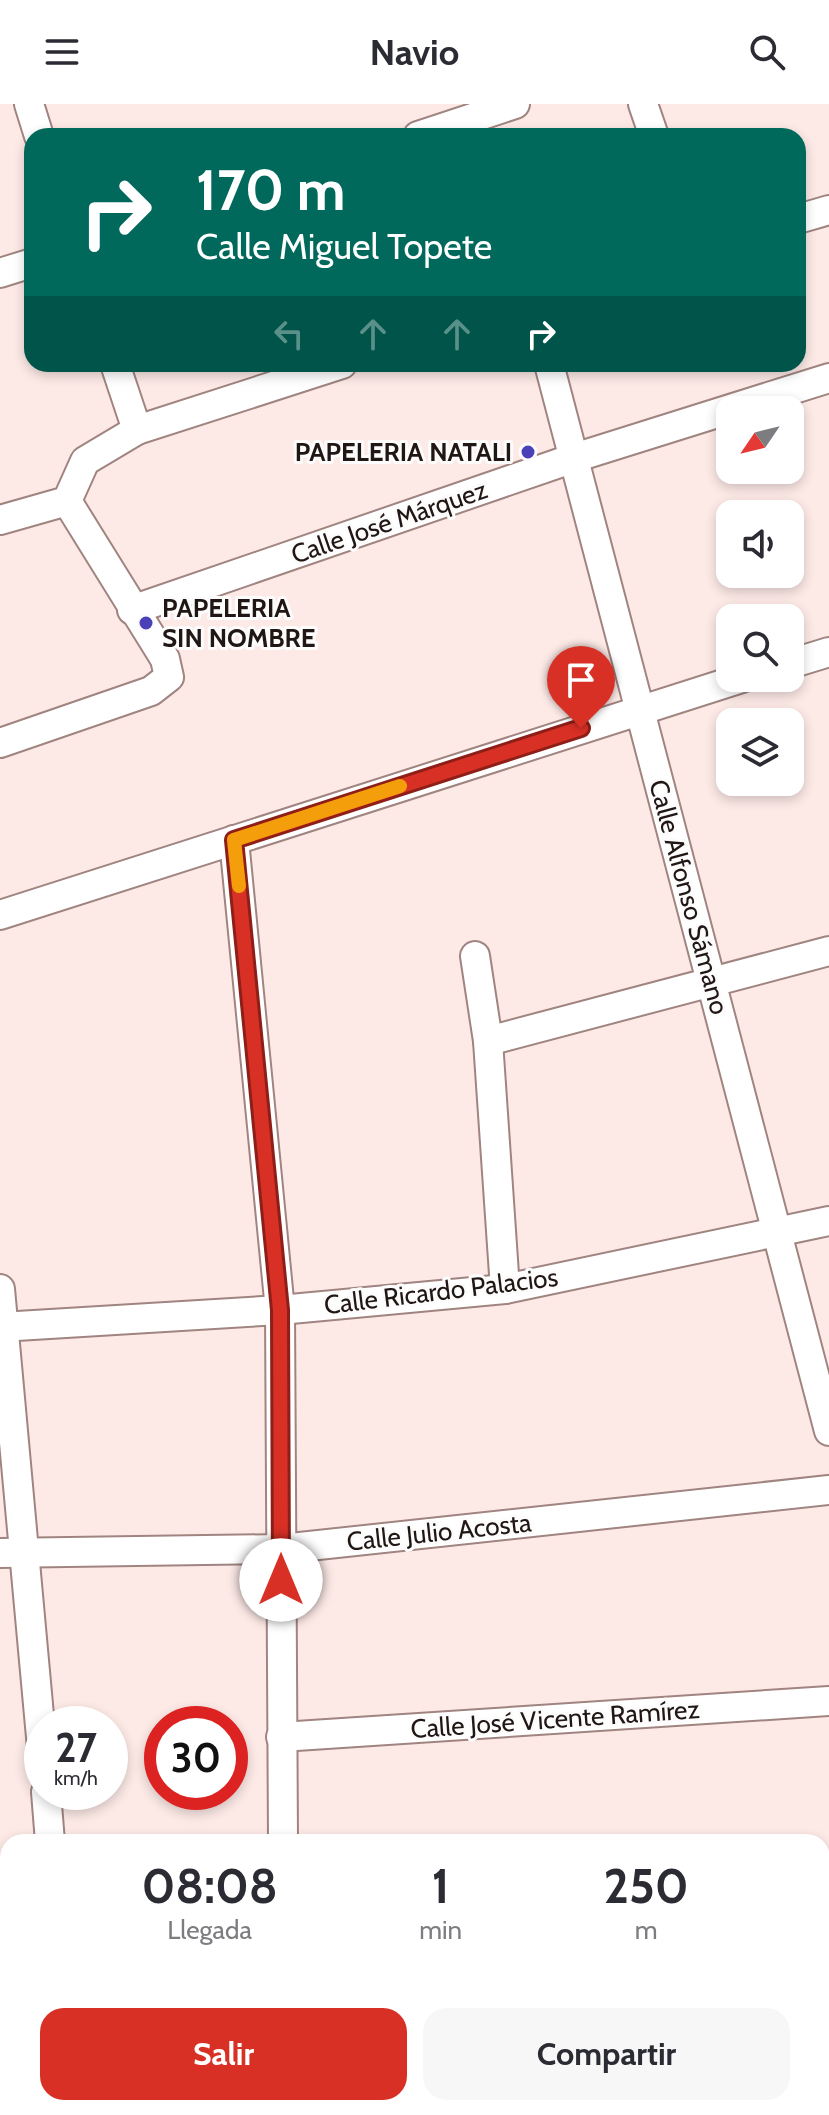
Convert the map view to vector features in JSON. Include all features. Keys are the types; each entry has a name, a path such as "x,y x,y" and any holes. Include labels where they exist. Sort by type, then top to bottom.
{"street":[{"path":"29,104 36,128"},
{"path":"442,128 515,104"},
{"path":"643,104 651,128"},
{"path":"806,217 829,210"},
{"path":"0,273 24,266"},
{"path":"118,372 137,430"},
{"path":"0,520 67,501 85,461 137,430 317,372"},
{"name":"Calle Alfonso Sámano","path":"551,372 829,1431"},
{"name":"Calle José Márquez","path":"132,610 574,458 829,378"},
{"path":"0,743 151,691 169,677 165,659 67,501"},
{"path":"804,660 829,652"},
{"path":"0,915 716,686"},
{"path":"234,840 280,1310 283,1834"},
{"path":"488,1041 712,985 829,951"},
{"path":"475,956 488,1041 505,1289"},
{"name":"Calle Ricardo Palacios","path":"3,1327 280,1310 505,1289 829,1221"},
{"path":"0,1289 13,1553 36,1706"},
{"name":"Calle Julio Acosta","path":"13,1553 281,1549 829,1490"},
{"name":"Calle José Vicente Ramírez","path":"281,1737 829,1701"},
{"path":"47,1810 49,1834"}],"slow traffic":[{"path":"239,886 234,840 400,786"}],"place":[{"name":"PAPELERIA NATALI","path":"528,452"},
{"name":"PAPELERIA SIN NOMBRE","path":"146,623"}],"route":[{"path":"281,1580 280,1310 234,840 581,728"}]}
